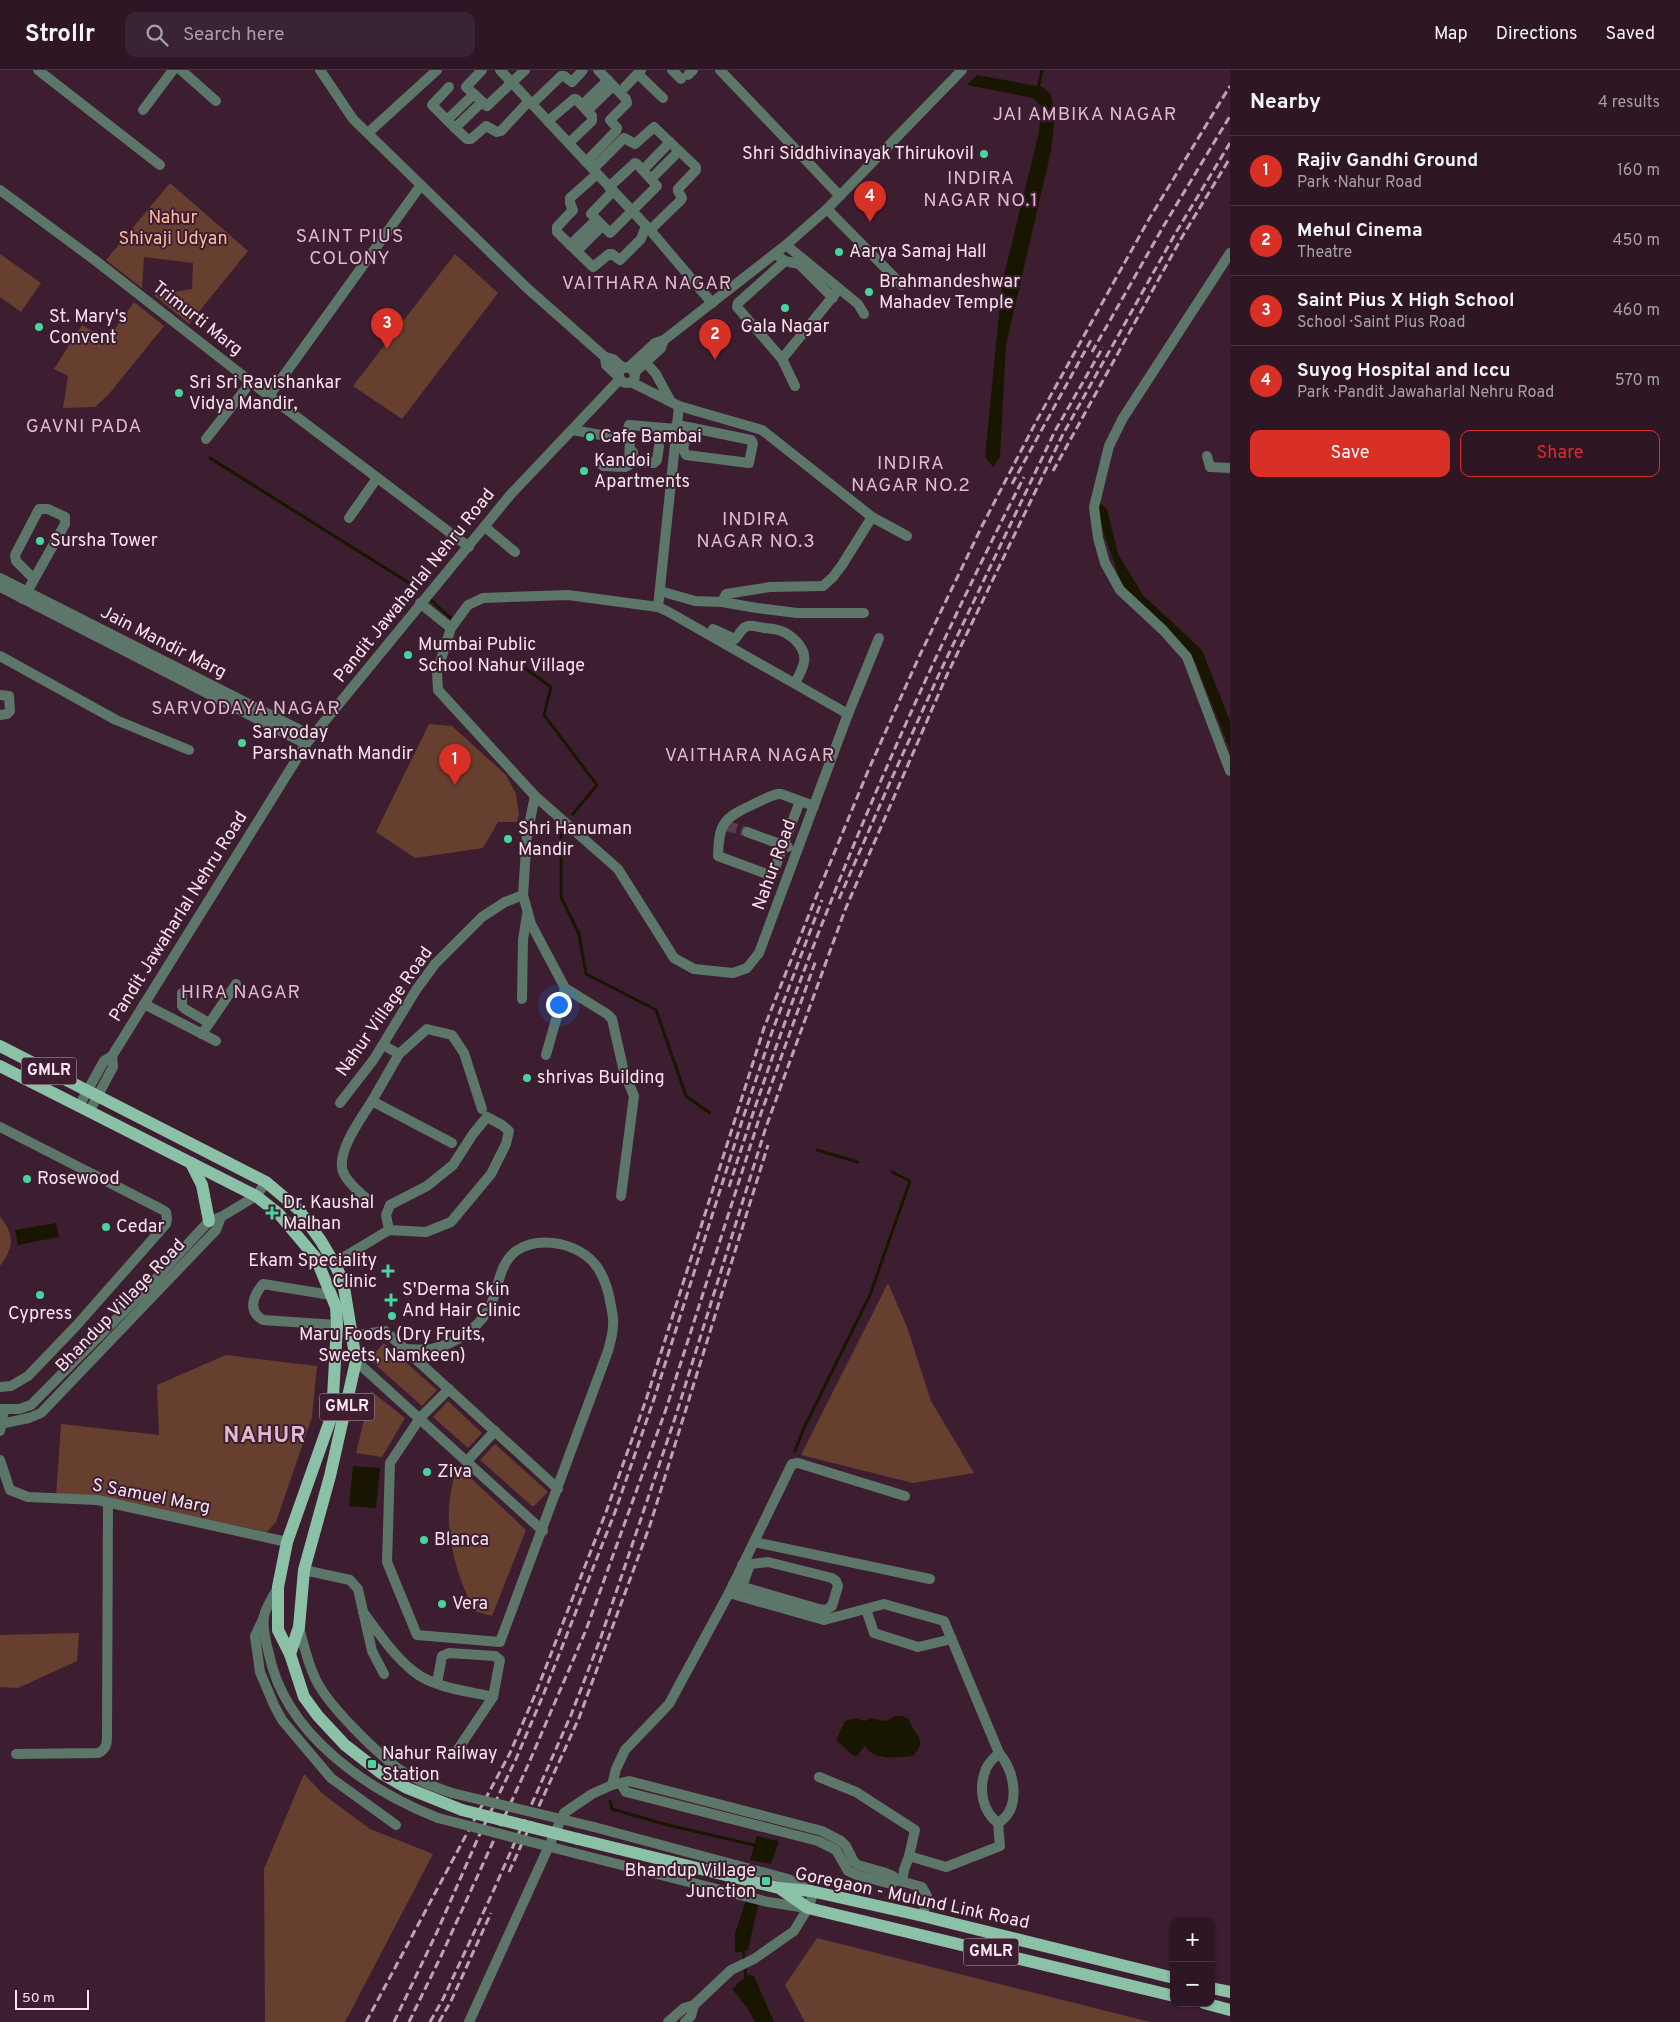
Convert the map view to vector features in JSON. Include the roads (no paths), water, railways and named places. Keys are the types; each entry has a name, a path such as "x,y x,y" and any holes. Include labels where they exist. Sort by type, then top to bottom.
{"main road":[{"name":"GMLR","path":"0,1046 266,1182 298,1209 334,1263 342,1281 356,1361 330,1476 304,1570 299,1627 290,1654"},
{"name":"GMLR","path":"0,1066 256,1196 279,1214 316,1258 336,1307 337,1325 332,1415 287,1542 278,1587 278,1630 290,1654"},
{"path":"190,1163 202,1185 215,1219"},
{"path":"290,1654 304,1697 318,1716 345,1745 382,1773 407,1788 462,1810 578,1839 744,1873 773,1883"},
{"name":"Goregaon - Mulund Link Road","path":"773,1883 923,1916 1170,1977"},
{"name":"Goregaon - Mulund Link Road","path":"773,1883 808,1908 1170,1995"},
{"path":"1215,1989 1230,1992"},
{"path":"1215,2006 1230,2010"}],"street":[{"path":"38,70 160,165"},
{"path":"143,110 173,70"},
{"path":"181,70 216,101"},
{"path":"320,70 353,119 527,288 605,357 606,364 675,404 762,430 872,517 907,536"},
{"path":"368,133 436,70"},
{"path":"482,70 467,85 467,88 485,106 489,106 525,70"},
{"path":"500,70 648,228 712,304 776,254 827,209 960,71"},
{"path":"530,102 558,70"},
{"path":"449,87 432,105 467,138 471,139 486,126 498,132 561,76 572,82 583,70"},
{"path":"592,168 624,138 635,144 652,128 656,128 696,167 696,170 678,189 681,200 648,228 641,239 620,260 609,254 593,267 557,232 557,227 573,210 570,198 616,131 617,128 610,120 628,103 598,70"},
{"path":"672,70 688,75"},
{"path":"720,70 840,196"},
{"path":"625,87 640,72 663,98"},
{"path":"585,108 611,83"},
{"path":"447,120 474,94"},
{"path":"548,121 572,100 576,99 585,108 592,116 592,121 569,143"},
{"path":"456,128 482,102"},
{"path":"643,170 670,142"},
{"path":"652,178 679,151"},
{"path":"632,164 637,164 652,178 657,184 657,188 611,232 608,232 591,213 632,164"},
{"path":"269,396 421,185"},
{"name":"Trimurti Marg","path":"0,190 96,261 269,396 469,547"},
{"path":"827,209 902,285"},
{"path":"573,248 599,223"},
{"path":"786,245 836,294"},
{"path":"1230,253 1123,418 1109,446 1094,507 1098,538 1105,564 1120,590 1163,630 1187,658 1230,771"},
{"path":"776,254 786,261 799,264 836,294 858,304 864,314"},
{"path":"786,261 738,303 738,311 782,359 795,386"},
{"path":"743,279 753,290"},
{"path":"782,359 836,294"},
{"name":"Pandit Jawaharlal Nehru Road","path":"93,1093 104,1061 112,1056 309,740 511,494 626,374 643,359 655,343 664,340 712,304"},
{"path":"643,359 656,374 675,404 676,430 658,607"},
{"path":"206,439 251,382"},
{"path":"603,466 626,467 629,465 630,438 627,432 629,425 676,430"},
{"path":"659,446 656,462 632,461 635,432 676,430 688,427 751,440 753,443 750,463 686,455 683,449 688,427"},
{"path":"572,430 607,436"},
{"path":"1207,456 1210,467 1230,468"},
{"path":"349,518 377,478"},
{"path":"25,595 65,524 65,517 48,509 40,509 15,555 16,561 34,579"},
{"path":"722,602 726,594 770,586 823,586 838,571 872,517"},
{"path":"485,527 515,552"},
{"name":"Jain Mandir Marg","path":"0,578 25,595 309,740"},
{"name":"Jain Mandir Marg","path":"0,587 25,595"},
{"path":"660,591 695,601 722,602 797,613 864,613"},
{"name":"Nahur Road","path":"568,595 658,607 718,634 794,683 848,714 759,952 748,968 733,973 694,969 674,958 618,869 535,796 438,690 437,672 451,628 468,605 482,598 568,595"},
{"path":"420,604 451,628"},
{"path":"718,634 735,639 743,628 750,626 780,630 790,635 803,648 805,655 801,670 794,683"},
{"path":"848,714 879,638"},
{"path":"0,656 116,720 189,750"},
{"path":"0,695 9,696 10,711 7,714 0,714"},
{"path":"800,801 772,876 718,856 718,841 727,818 734,813 775,794 800,801 814,806"},
{"path":"535,796 527,835 523,895 531,924 565,988 612,1019 624,1072 634,1096 621,1196"},
{"path":"747,832 797,850"},
{"name":"Nahur Village Road","path":"340,1103 374,1059 416,990 435,964 482,917 505,902 523,895"},
{"path":"522,999 523,940 527,911"},
{"path":"202,1034 236,984"},
{"path":"546,1055 565,988"},
{"path":"182,993 181,1000 185,1010 210,1023"},
{"path":"144,1004 216,1041"},
{"path":"178,1021 185,1010"},
{"path":"365,1197 343,1173 342,1154 399,1054 427,1029 452,1035 464,1053 482,1109"},
{"path":"383,1044 399,1054"},
{"path":"84,1109 93,1093"},
{"path":"372,1101 452,1143"},
{"path":"334,1263 389,1230 426,1232 451,1222 491,1174 506,1144 509,1131 502,1125 487,1118 473,1134 453,1165 427,1186 390,1204 386,1214 389,1230"},
{"path":"0,1127 161,1209 166,1212 167,1219 166,1224 76,1326 28,1376 11,1386 0,1387"},
{"path":"0,1426 2,1409 19,1409 31,1405 151,1284 178,1254 215,1219 256,1196 266,1182"},
{"name":"Bhandup Village Road","path":"0,1426 41,1413 216,1230 215,1219"},
{"path":"405,1349 431,1349 456,1341 477,1325 491,1304 504,1263 516,1251 532,1244 548,1242 572,1247 587,1256 603,1274 614,1324 608,1351 543,1531 500,1642 417,1635 390,1574 387,1562 390,1463 420,1418 449,1390"},
{"path":"178,1254 187,1262"},
{"path":"151,1284 159,1291"},
{"path":"331,1295 263,1284 253,1300 253,1311 263,1320 337,1325"},
{"path":"133,1302 141,1310"},
{"path":"352,1336 385,1331 558,1489"},
{"path":"98,1337 107,1345"},
{"path":"356,1361 543,1531"},
{"path":"64,1372 73,1380"},
{"path":"43,1393 52,1402"},
{"path":"467,1461 495,1431"},
{"name":"S Samuel Marg","path":"0,1460 10,1490 28,1498 96,1500 287,1542"},
{"path":"850,1866 836,1850 818,1841 626,1792 617,1784 616,1769 624,1750 669,1704 734,1588 792,1464 798,1463 905,1496"},
{"path":"16,1754 98,1753 106,1747 108,1736 108,1503"},
{"path":"754,1542 930,1579"},
{"path":"734,1588 819,1609 826,1610 832,1606 838,1586 832,1578 781,1564 768,1562 746,1564"},
{"path":"304,1570 350,1580 358,1589 372,1651 384,1674"},
{"path":"278,1587 255,1636 260,1672 274,1705 282,1720 331,1778 367,1806 396,1825"},
{"path":"734,1588 824,1620 884,1604 944,1621 999,1753 1007,1762 1013,1792 1012,1806 1007,1818 998,1823"},
{"path":"866,1609 874,1633 918,1647 952,1639"},
{"path":"363,1612 400,1659 414,1672 437,1683 493,1697"},
{"path":"264,1616 266,1642 272,1668 282,1696 309,1732 344,1765 375,1788 411,1808 438,1818 736,1894 768,1902 808,1908"},
{"path":"299,1627 306,1656 318,1683 335,1708 396,1767 428,1785 452,1793 594,1828 744,1873"},
{"path":"437,1683 442,1656 449,1653 495,1656 500,1660 493,1697 456,1752"},
{"path":"908,1859 946,1867 1000,1846 998,1823 991,1818 983,1805 983,1778 987,1767 999,1753"},
{"path":"819,1777 856,1792 915,1830 902,1882"},
{"path":"469,2022 564,1813 592,1794 629,1781 822,1831 842,1841 846,1846 850,1866"},
{"path":"818,1841 822,1831"},
{"path":"836,1850 842,1841"},
{"path":"850,1866 858,1865 881,1876 893,1876 902,1882 922,1887 926,1896 923,1916"},
{"path":"668,2022 684,2008 694,2005 731,1970 754,1959 794,1931 808,1908 813,1891 788,1879 773,1883"},
{"path":"685,2022 692,2016 694,2005"}],"waterway":[{"path":"1038,89 1042,70"},
{"path":"210,458 414,586"},
{"path":"431,600 454,621"},
{"path":"515,661 551,687 544,715 597,785 573,814"},
{"path":"561,834 561,897 579,934 586,974 656,1010 686,1096 710,1113"},
{"path":"817,1150 858,1162"},
{"path":"795,1451 803,1430 870,1295 910,1181 892,1172"},
{"path":"610,1801 612,1809 664,1824 758,1846"},
{"path":"743,1948 746,1979"}],"tunnel":[{"path":"727,826 747,832"}],"railway":[{"path":"366,2022 510,1753 537,1690 606,1512 646,1400 764,1028 868,771 918,659 982,526 1037,420 1149,219 1230,86"},
{"path":"1092,352 1163,227 1230,116"},
{"path":"430,2022 443,1999 492,1894 571,1715 601,1637 676,1415 766,1127 845,910 946,677 1063,434 1175,234 1230,143"},
{"path":"1053,471 1182,237 1230,158"},
{"path":"1012,484 1091,340"},
{"path":"839,899 941,670 1055,431 1103,347"},
{"path":"729,1187 791,1005 861,826 939,650 1024,477"},
{"path":"394,2022 516,1759 615,1512 653,1402 772,1032 822,900"},
{"path":"409,2022 528,1765 586,1630 666,1409 759,1119 816,960"},
{"path":"509,1872 579,1718 650,1525 768,1145"},
{"path":"439,2022 451,2001 491,1913"}],"place":[{"name":"Shri Siddhivinayak Thirukovil","path":"984,154"},
{"name":"Suyog Hospital and Iccu","path":"870,222"},
{"name":"Aarya Samaj Hall","path":"839,252"},
{"name":"Brahmandeshwar Mahadev Temple","path":"869,292"},
{"name":"Gala Nagar","path":"785,308"},
{"name":"St. Mary's Convent","path":"39,327"},
{"name":"Saint Pius X High School","path":"387,349"},
{"name":"Mehul Cinema","path":"715,360"},
{"name":"Sri Sri Ravishankar Vidya Mandir,","path":"179,393"},
{"name":"Cafe Bambai","path":"590,437"},
{"name":"Kandoi Apartments","path":"584,471"},
{"name":"Sursha Tower","path":"40,541"},
{"name":"Mumbai Public School Nahur Village","path":"408,655"},
{"name":"Sarvoday Parshavnath Mandir","path":"242,743"},
{"name":"Rajiv Gandhi Ground","path":"455,785"},
{"name":"Shri Hanuman Mandir","path":"508,839"},
{"name":"shrivas Building","path":"527,1078"},
{"name":"Rosewood","path":"27,1179"},
{"name":"Dr. Kaushal Malhan","path":"272,1213"},
{"name":"Cedar","path":"106,1227"},
{"name":"Ekam Speciality Clinic","path":"388,1271"},
{"name":"Cypress","path":"40,1295"},
{"name":"S'Derma Skin And Hair Clinic","path":"391,1300"},
{"name":"Maru Foods (Dry Fruits, Sweets, Namkeen)","path":"392,1316"},
{"name":"Ziva","path":"427,1472"},
{"name":"Blanca","path":"424,1540"},
{"name":"Vera","path":"442,1604"},
{"name":"Nahur Railway Station","path":"372,1764"},
{"name":"Bhandup Village Junction","path":"766,1881"}],"district":[{"name":"JAI AMBIKA NAGAR","path":"1085,115"},
{"name":"INDIRA NAGAR NO.1","path":"981,190"},
{"name":"SAINT PIUS COLONY","path":"350,248"},
{"name":"VAITHARA NAGAR","path":"647,284"},
{"name":"GAVNI PADA","path":"84,427"},
{"name":"INDIRA NAGAR NO.2","path":"911,475"},
{"name":"INDIRA NAGAR NO.3","path":"756,531"},
{"name":"SARVODAYA NAGAR","path":"246,709"},
{"name":"VAITHARA NAGAR","path":"750,756"},
{"name":"HIRA NAGAR","path":"241,993"},
{"name":"NAHUR","path":"265,1436"}],"park label":[{"name":"Nahur Shivaji Udyan","path":"173,228"}]}
